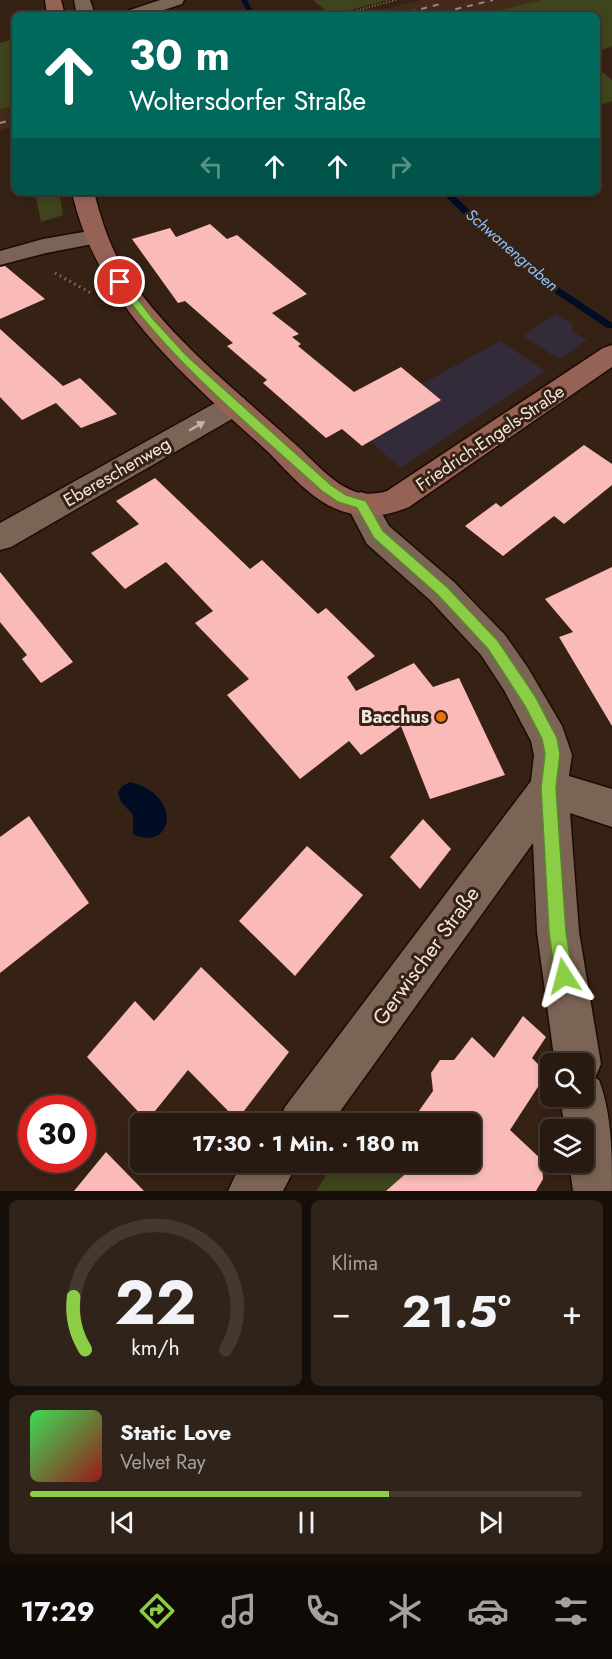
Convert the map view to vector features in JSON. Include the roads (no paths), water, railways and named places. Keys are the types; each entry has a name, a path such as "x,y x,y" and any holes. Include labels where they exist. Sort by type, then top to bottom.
{"street":[{"path":"142,12 176,0"},
{"path":"84,195 95,237 120,282 149,321 183,359 327,488 342,499 361,504 378,535 442,591 493,645 516,679 549,738 553,754 549,788 558,932 576,1053"},
{"path":"0,258 43,246 95,237"},
{"name":"Friedrich-Engels-Straße","path":"361,504 388,503 407,494 612,354"},
{"name":"Ebereschenweg","path":"0,538 234,405"},
{"path":"549,788 612,808"},
{"name":"Gerwischer Straße","path":"310,1113 549,788"},
{"path":"585,1107 598,1191"},
{"path":"253,1191 266,1173"}],"water":[{"path":"130,782 147,789 159,798 165,809 167,820 164,829 157,836 147,838 133,834 133,815 121,802 118,793 122,786"}],"waterway":[{"name":"Schwanengraben","path":"244,0 250,12"},
{"name":"Schwanengraben","path":"448,195 540,279 610,326"}],"railway":[{"path":"444,12 493,0"},
{"path":"410,12 444,3"},
{"path":"0,123 12,120"}],"place":[{"name":"Bacchus","path":"441,717"}]}
